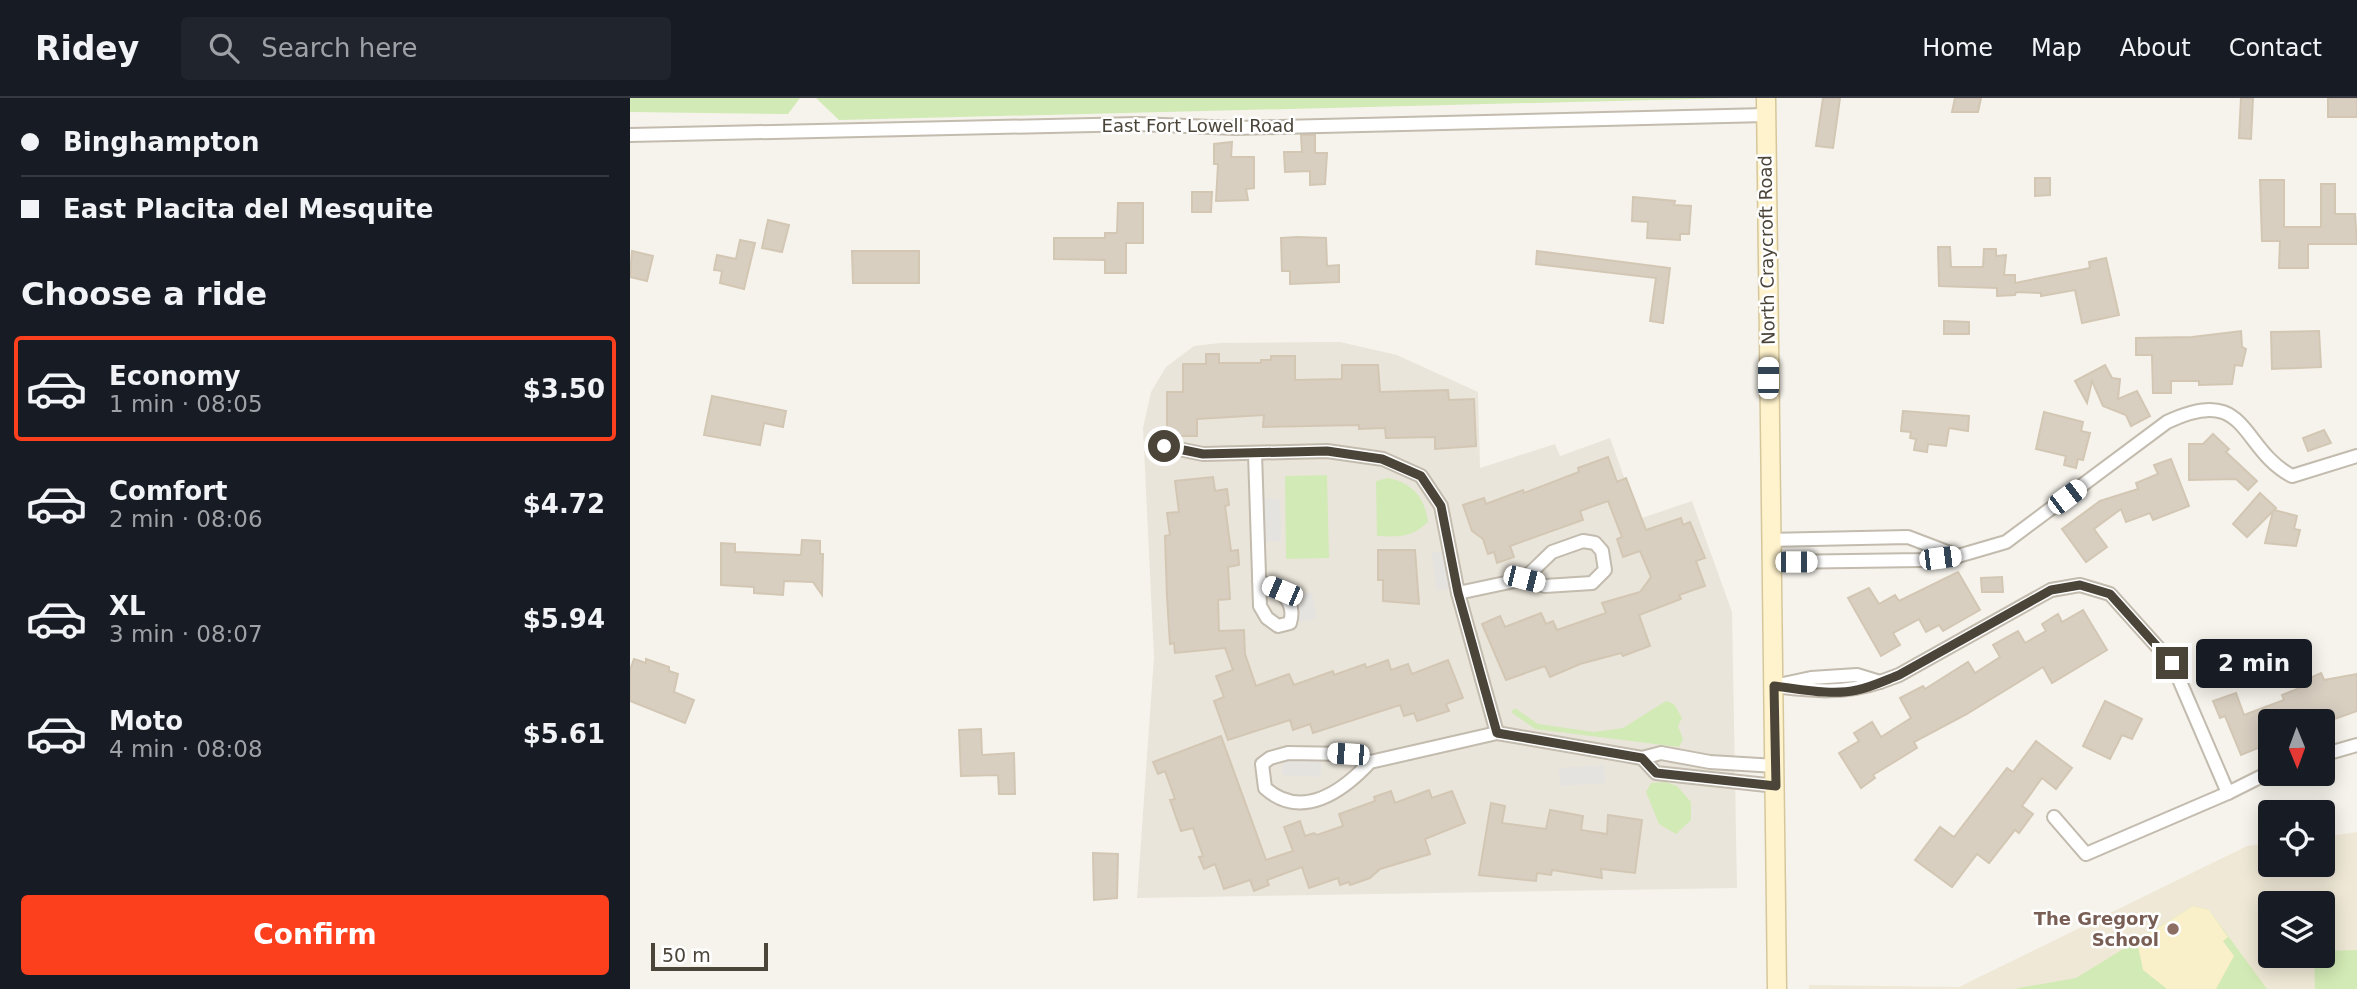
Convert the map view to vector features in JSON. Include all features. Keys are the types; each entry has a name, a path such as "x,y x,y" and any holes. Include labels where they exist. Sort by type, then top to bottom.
{"main road":[{"name":"North Craycroft Road","path":"1766,106 1777,989"}],"street":[{"name":"East Fort Lowell Road","path":"630,135 1138,124 1236,128 1766,106"},
{"path":"1770,562 1923,560 1958,556 2006,542 2167,422 2195,409 2220,410 2246,429 2276,468 2292,477 2357,457"},
{"path":"1164,446 1203,454 1327,451 1382,459 1421,476 1441,506 1458,593 1497,733"},
{"path":"1255,453 1259,581"},
{"path":"1770,540 1908,537 1958,556"},
{"path":"1458,593 1524,579 1545,586 1581,586 1600,578 1606,561 1595,543 1583,541 1552,552 1524,579"},
{"path":"1774,686 1815,691 1856,691 1899,675 2051,590 2080,585 2110,594 2172,663 2228,793"},
{"path":"1370,762 1348,754 1288,753 1270,758 1262,764 1262,775 1265,789 1283,801 1320,800 1340,790 1370,762 1497,733 1642,758 1661,753 1710,762 1776,766"},
{"path":"2335,751 2357,745"},
{"path":"1642,758 1656,773 1776,786"},
{"path":"2054,817 2086,854 2258,778"}],"shaded area":[{"path":"1340,342 1397,355 1478,392 1480,468 1555,444 1560,456 1610,438 1639,519 1692,501 1732,612 1737,888 1137,898 1154,657 1143,428 1151,392 1166,367 1194,346 1220,343"},
{"path":"1262,499 1280,499 1281,541 1262,542"},
{"path":"1458,551 1462,587 1437,591 1431,552"},
{"path":"1312,592 1317,618 1299,622 1294,596"},
{"path":"1283,755 1321,757 1321,777 1282,775"},
{"path":"1604,765 1605,783 1560,786 1559,768"},
{"name":"The Gregory School","path":"2357,832 2357,989 1809,989 1809,985 1959,987 2247,846 2258,845 2258,877 2335,877 2335,835"}],"green space":[{"path":"630,98 800,98 788,114 630,112"},
{"path":"816,98 1733,98 839,120"},
{"path":"1327,475 1329,558 1286,559 1285,476"},
{"path":"1388,478 1411,488 1424,506 1428,522 1410,534 1377,536 1376,481"},
{"path":"1666,701 1674,704 1682,718 1678,726 1683,739 1679,747 1535,729 1511,712 1515,708 1538,724 1594,732 1623,728"},
{"path":"1666,782 1677,786 1691,802 1691,820 1676,834 1659,824 1646,792 1651,783"},
{"path":"2193,906 2209,910 2267,989 2013,989 2076,978"},
{"path":"2357,950 2357,989 2315,989 2314,968 2335,968 2335,951"}],"sand":[{"path":"2193,906 2209,910 2228,937 2223,941 2234,956 2216,989 2167,989 2143,970 2137,941"}],"building":[{"path":"1823,98 1840,98 1833,148 1816,146"},
{"path":"1955,98 1981,98 1978,112 1952,112"},
{"path":"2241,98 2253,98 2251,139 2239,138"},
{"path":"2328,98 2357,98 2357,117 2328,117"},
{"path":"1301,135 1315,135 1315,153 1327,153 1325,184 1310,185 1310,171 1285,172 1284,152 1302,152"},
{"path":"1232,142 1231,157 1254,157 1254,188 1246,189 1248,200 1216,201 1218,164 1214,164 1214,144"},
{"path":"2035,178 2050,178 2050,195 2035,196"},
{"path":"2260,180 2284,180 2284,227 2321,227 2321,184 2335,184 2335,214 2355,214 2357,244 2308,244 2308,268 2279,268 2280,241 2262,241"},
{"path":"1192,192 1212,192 1211,212 1192,212"},
{"path":"1633,197 1675,201 1674,205 1691,206 1689,234 1680,234 1680,240 1647,238 1648,222 1632,221"},
{"path":"1118,203 1143,203 1143,243 1126,243 1126,273 1105,273 1105,260 1054,259 1054,238 1105,238 1105,233 1117,233"},
{"path":"768,220 789,225 782,252 762,248"},
{"path":"1281,238 1326,238 1327,266 1339,265 1339,282 1290,284 1290,271 1282,271"},
{"path":"740,240 755,243 744,289 720,283 722,271 714,270 717,255 736,259"},
{"path":"1938,247 1950,247 1951,267 1983,267 1984,249 1996,249 1996,256 2006,255 2004,275 2015,275 2015,283 2090,268 2089,262 2106,258 2119,315 2082,323 2075,290 2041,296 2041,293 2016,292 2015,295 1997,296 1997,288 1939,286"},
{"path":"632,251 653,256 647,281 630,277"},
{"path":"852,251 919,251 919,283 853,283"},
{"path":"1537,251 1670,268 1663,323 1650,321 1656,278 1536,264"},
{"path":"1944,321 1969,322 1969,334 1944,334"},
{"path":"2241,331 2242,347 2246,349 2242,366 2235,365 2232,384 2199,385 2199,381 2171,381 2171,393 2153,393 2152,355 2136,355 2136,338 2192,337"},
{"path":"2319,331 2321,367 2272,369 2271,332"},
{"path":"1206,354 1219,354 1219,363 1261,363 1261,360 1271,360 1271,356 1295,356 1295,380 1342,379 1342,365 1378,365 1380,392 1448,390 1449,400 1474,399 1476,446 1435,449 1435,437 1386,438 1385,428 1359,429 1359,425 1263,427 1264,415 1197,419 1197,436 1167,436 1167,392 1183,392 1183,364 1206,364"},
{"path":"2105,365 2112,378 2120,379 2118,399 2137,391 2150,416 2131,426 2126,415 2103,406 2092,381 2087,403 2075,381"},
{"path":"712,396 786,411 783,427 764,423 760,445 704,435"},
{"path":"1903,411 1969,416 1968,431 1949,428 1946,446 1928,444 1927,452 1914,450 1916,439 1910,438 1911,432 1901,431"},
{"path":"2044,412 2083,422 2081,431 2090,433 2083,460 2078,459 2076,468 2064,465 2066,456 2036,449"},
{"path":"2324,430 2331,443 2308,451 2303,438"},
{"path":"2213,434 2229,449 2226,452 2257,481 2248,490 2236,479 2189,480 2189,444 2203,444"},
{"path":"1608,457 1617,482 1626,478 1646,530 1681,518 1683,525 1690,522 1705,558 1696,561 1705,586 1679,595 1681,599 1639,615 1650,646 1623,656 1621,653 1580,664 1550,677 1545,666 1506,680 1482,624 1500,616 1505,627 1541,613 1546,624 1553,621 1557,630 1606,613 1602,603 1640,592 1651,577 1640,551 1623,557 1617,539 1622,537 1608,501 1580,511 1583,520 1510,546 1514,557 1497,563 1494,552 1488,554 1483,539 1472,531 1463,505 1484,498 1486,504 1523,490 1524,493 1579,472 1578,468"},
{"path":"2171,459 2189,506 2153,520 2150,513 2126,522 2121,509 2094,529 2107,547 2086,562 2062,529 2100,501 2138,489 2136,483 2158,474 2154,465"},
{"path":"1213,477 1215,491 1227,489 1229,505 1225,506 1231,551 1238,550 1239,565 1228,567 1230,599 1218,600 1219,631 1244,630 1245,654 1256,686 1289,674 1294,685 1333,671 1334,675 1365,664 1366,668 1388,660 1391,670 1408,664 1412,674 1448,660 1463,698 1446,704 1449,711 1417,721 1414,713 1404,716 1400,705 1313,733 1310,724 1293,730 1290,720 1228,740 1214,701 1224,697 1216,676 1233,670 1225,648 1175,653 1174,643 1170,644 1167,597 1165,536 1170,535 1167,513 1179,512 1175,481"},
{"path":"2260,493 2276,508 2274,510 2297,516 2294,529 2300,530 2296,546 2265,543 2273,511 2247,537 2233,524"},
{"path":"802,540 820,541 820,554 823,554 822,595 813,582 784,581 783,595 754,593 754,587 721,585 721,543 735,544 735,552 801,555"},
{"path":"1378,550 1415,550 1419,604 1383,601 1383,580 1378,580"},
{"path":"1958,572 1980,610 1943,631 1939,625 1926,632 1919,619 1893,633 1900,645 1881,656 1848,598 1869,588 1879,604 1895,595 1899,601"},
{"path":"2002,577 2003,592 1982,592 1981,578"},
{"path":"2083,610 2107,650 2052,683 2043,667 1967,714 1914,742 1917,748 1873,775 1875,778 1861,788 1839,753 1859,741 1854,733 1872,722 1881,737 1911,718 1900,698 1923,686 1925,689 1968,662 1975,673 2000,657 1993,645 2018,631 2025,643 2046,631 2042,624 2058,614 2062,622"},
{"path":"634,659 646,663 646,659 669,667 669,671 678,674 674,692 694,700 685,723 630,701 630,670"},
{"path":"2321,673 2324,680 2357,674 2357,711 2335,719 2335,709 2260,709 2284,700 2282,695 2305,686 2303,681"},
{"path":"2236,693 2244,715 2258,710 2258,748 2241,755 2225,716 2220,718 2213,701"},
{"path":"2105,701 2142,719 2132,739 2122,735 2110,759 2083,746"},
{"path":"981,729 982,755 1014,753 1015,794 999,794 998,775 961,776 959,730"},
{"path":"1221,736 1266,860 1293,851 1284,827 1300,821 1305,836 1314,833 1317,835 1343,826 1339,814 1375,801 1374,797 1391,791 1395,803 1429,790 1432,798 1452,791 1465,823 1425,839 1430,854 1380,869 1370,878 1350,885 1349,882 1340,885 1338,878 1309,888 1302,867 1267,880 1269,885 1254,891 1250,880 1224,889 1215,864 1204,869 1199,857 1203,856 1193,828 1181,831 1170,800 1175,799 1165,771 1158,774 1153,762"},
{"path":"2036,741 2072,768 2056,789 2042,778 2022,806 2033,814 2019,833 2015,830 1989,863 1977,854 1952,887 1915,860 1940,827 1954,837 2007,768 2013,772"},
{"path":"1491,803 1505,806 1502,823 1546,829 1550,810 1583,816 1581,830 1607,834 1608,815 1642,820 1635,873 1601,869 1602,878 1552,870 1551,875 1537,873 1536,881 1479,875"},
{"path":"1093,853 1118,854 1117,898 1094,900"}],"place":[{"name":"The Gregory School","path":"2173,929"}],"route":[{"path":"1164,446 1203,454 1327,451 1382,459 1421,476 1441,506 1458,593 1497,733 1642,758 1656,773 1776,786 1774,686 1815,691 1856,691 1899,675 2051,590 2080,585 2110,594 2172,663"}]}
